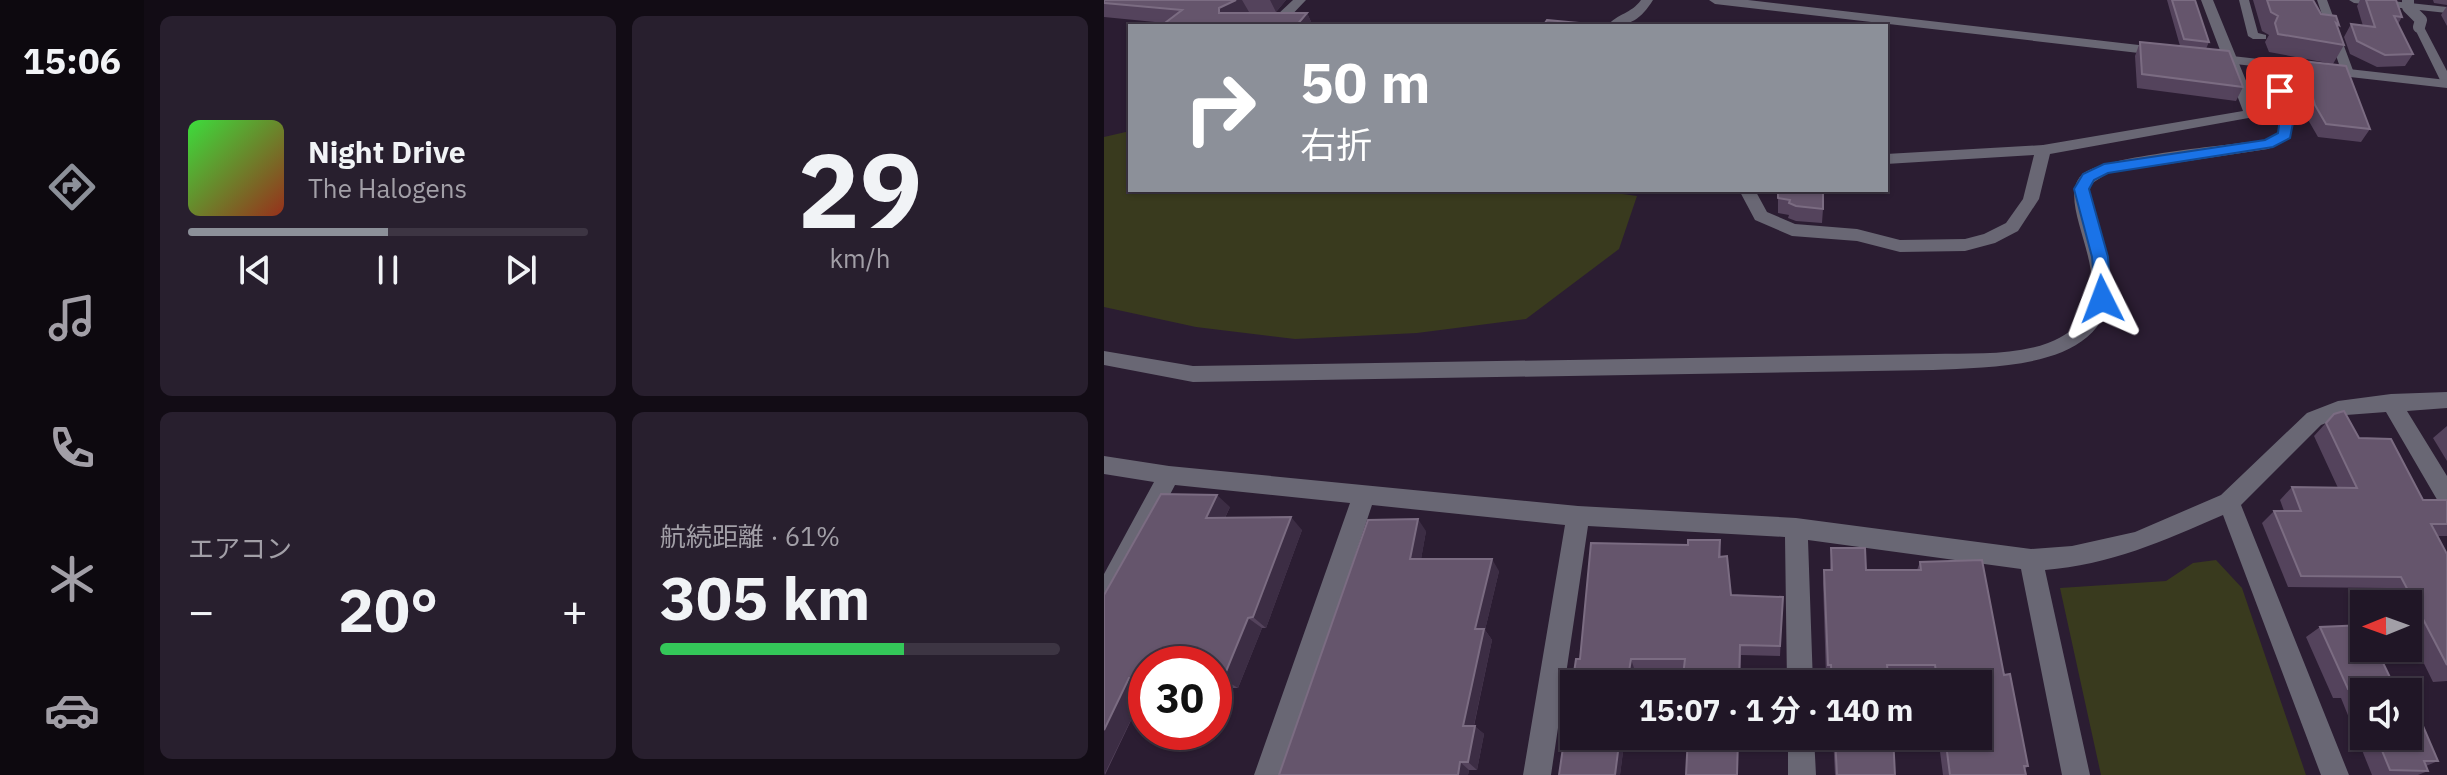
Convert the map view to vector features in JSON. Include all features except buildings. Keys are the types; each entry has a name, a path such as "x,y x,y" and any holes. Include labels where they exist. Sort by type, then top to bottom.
{"street":[{"path":"1240,24 1250,19 1280,19 1300,0"},
{"path":"1616,24 1637,15 1647,0"},
{"path":"1715,0 2174,53"},
{"path":"1888,159 2043,150 2249,114 2251,110 2234,60 2207,0"},
{"path":"1637,15 1648,24"},
{"path":"2189,55 2447,83"},
{"path":"1104,358 1193,374 1933,362 2032,355 2057,347 2089,327 2102,299 2100,257 2081,189 2088,177 2104,169 2268,144 2285,135 2287,118 2274,65"},
{"path":"1748,192 1761,216 1792,230 1857,235 1900,246 1965,245 1989,239 2012,227 2031,199 2043,150"},
{"path":"1104,465 1169,475 1578,516 1796,528 2031,560 2072,557 2137,542 2229,502 2314,419 2345,407 2447,400"},
{"path":"2391,402 2447,496"},
{"path":"1104,598 1169,475"},
{"path":"1268,775 1364,495"},
{"path":"2229,502 2335,775"},
{"path":"1537,775 1578,516"},
{"path":"1796,528 1800,670"},
{"path":"2031,560 2076,775"},
{"path":"1801,750 1802,775"}],"lane":[{"path":"2244,0 2253,36 2262,37"},
{"path":"2354,0 2447,10"},
{"path":"2408,0 2408,7 2422,23 2419,27 2447,83"},
{"path":"2318,1 2331,19 2348,73"}],"green space":[{"path":"1128,131 1128,192 1608,192 1637,196 1619,249 1526,319 1417,333 1295,339 1196,327 1104,307 1104,137"},
{"path":"2216,560 2242,588 2306,775 2101,775 2060,588 2166,581 2193,563"}],"route":[{"path":"2102,299 2100,257 2083,207 2081,189 2088,177 2104,169 2268,144 2285,135 2287,118 2280,91"}]}
